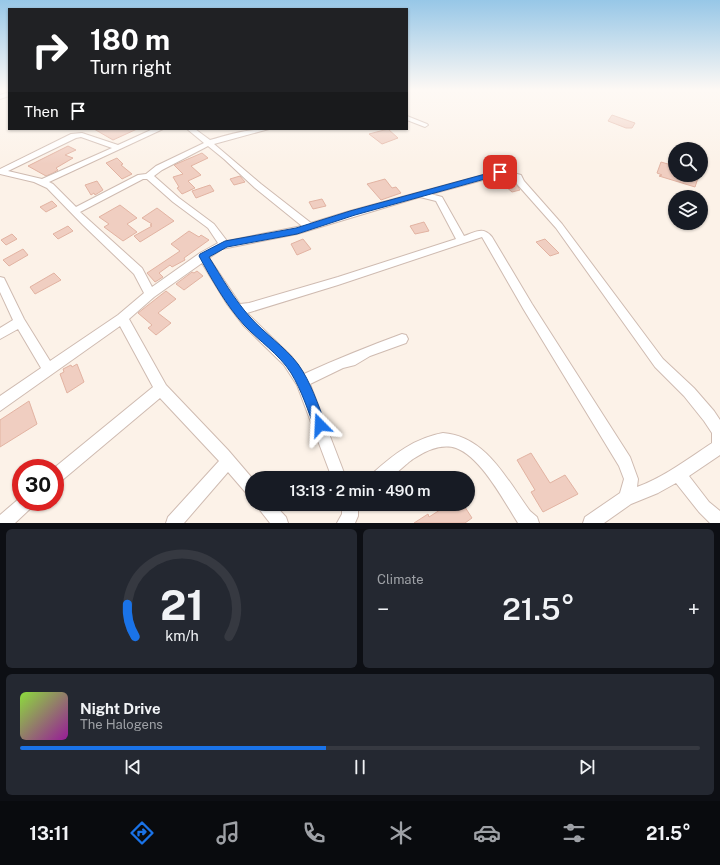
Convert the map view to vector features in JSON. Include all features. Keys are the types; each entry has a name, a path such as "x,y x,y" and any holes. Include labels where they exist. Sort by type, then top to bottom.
{"street":[{"path":"408,118 425,125"},
{"path":"71,130 77,135"},
{"path":"43,182 157,130"},
{"path":"192,130 258,186 309,226"},
{"path":"150,176 153,170 209,143 238,134 259,130"},
{"path":"0,172 77,135 82,135 117,147"},
{"path":"0,172 43,182 59,194 138,271 150,294"},
{"path":"0,404 122,318 150,294 203,256 225,244 297,231 309,226 500,172 511,174 518,177 520,182 559,226 659,363 689,392 719,431 719,447 678,474 653,488 626,498 591,523"},
{"path":"75,211 141,177 150,176 176,200 211,226 225,244"},
{"path":"417,195 435,197 439,199 462,240"},
{"path":"238,309 249,308 338,281 484,233 489,239 528,307 625,462 631,479 626,498"},
{"path":"203,256 231,301 266,340 288,361 302,381 336,471"},
{"path":"0,281 20,322 48,369"},
{"path":"122,318 161,390 245,481"},
{"path":"0,334 20,322"},
{"path":"302,381 342,363 352,361 366,352 402,339"},
{"path":"64,470 161,390"},
{"path":"386,471 407,454 428,442 446,441 461,443 466,445 481,459 524,517 531,523"},
{"path":"174,523 228,461"},
{"path":"678,474 704,507 720,522"},
{"path":"3,523 17,511"},
{"path":"270,511 280,523"},
{"path":"345,523 350,516 350,511"}],"building":[{"path":"612,115 635,123 632,128 626,128 608,121"},
{"path":"96,130 135,130 113,140"},
{"path":"389,130 398,138 382,144 369,134"},
{"path":"68,146 76,150 65,155 73,158 56,168 58,170 53,173 46,176 28,166"},
{"path":"202,153 208,158 191,166 201,175 188,181 195,188 182,194 177,188 179,187 173,177 183,174 174,165"},
{"path":"117,158 123,164 121,165 132,174 122,179 106,163"},
{"path":"661,162 668,164 668,179 659,176 662,175 657,173"},
{"path":"240,176 245,182 234,185 230,179"},
{"path":"385,179 392,188 396,187 401,193 381,200 367,184"},
{"path":"97,181 103,190 95,195 94,193 91,195 85,185"},
{"path":"515,182 520,190 512,192 504,185"},
{"path":"679,182 697,182 695,187"},
{"path":"210,185 214,191 196,198 192,191"},
{"path":"322,199 326,206 313,209 309,202"},
{"path":"52,201 57,206 46,212 40,207"},
{"path":"120,205 137,218 127,224 137,232 123,241 104,227 109,224 99,217"},
{"path":"157,208 174,221 140,242 134,236 152,226 150,225 152,224 142,218"},
{"path":"424,222 429,231 415,234 410,226"},
{"path":"68,226 73,231 58,239 53,234"},
{"path":"189,231 199,237 201,235 209,240 184,258 185,260 172,267 170,265 159,273 163,277 155,282 147,273 180,251 171,244"},
{"path":"12,234 17,239 6,245 1,240"},
{"path":"303,239 311,249 297,255 291,244"},
{"path":"545,239 559,253 550,256 536,242"},
{"path":"23,249 28,255 9,266 3,260"},
{"path":"197,271 203,276 184,290 176,284 192,272 194,273"},
{"path":"54,273 61,280 35,294 30,287"},
{"path":"166,291 176,299 158,313 171,323 156,335 148,328 152,325 138,313"},
{"path":"77,364 84,382 67,393 60,374 64,372 63,369"},
{"path":"29,401 37,424 0,447 0,420"},
{"path":"531,453 550,483 565,475 578,494 543,512 531,492 535,490 517,460"},
{"path":"438,511 468,511 472,518 465,523 414,523 428,514 429,517"}],"route":[{"path":"320,425 302,381 294,368 281,353 248,322 231,301 203,256 225,244 265,238 297,231 353,213 500,172"}]}
